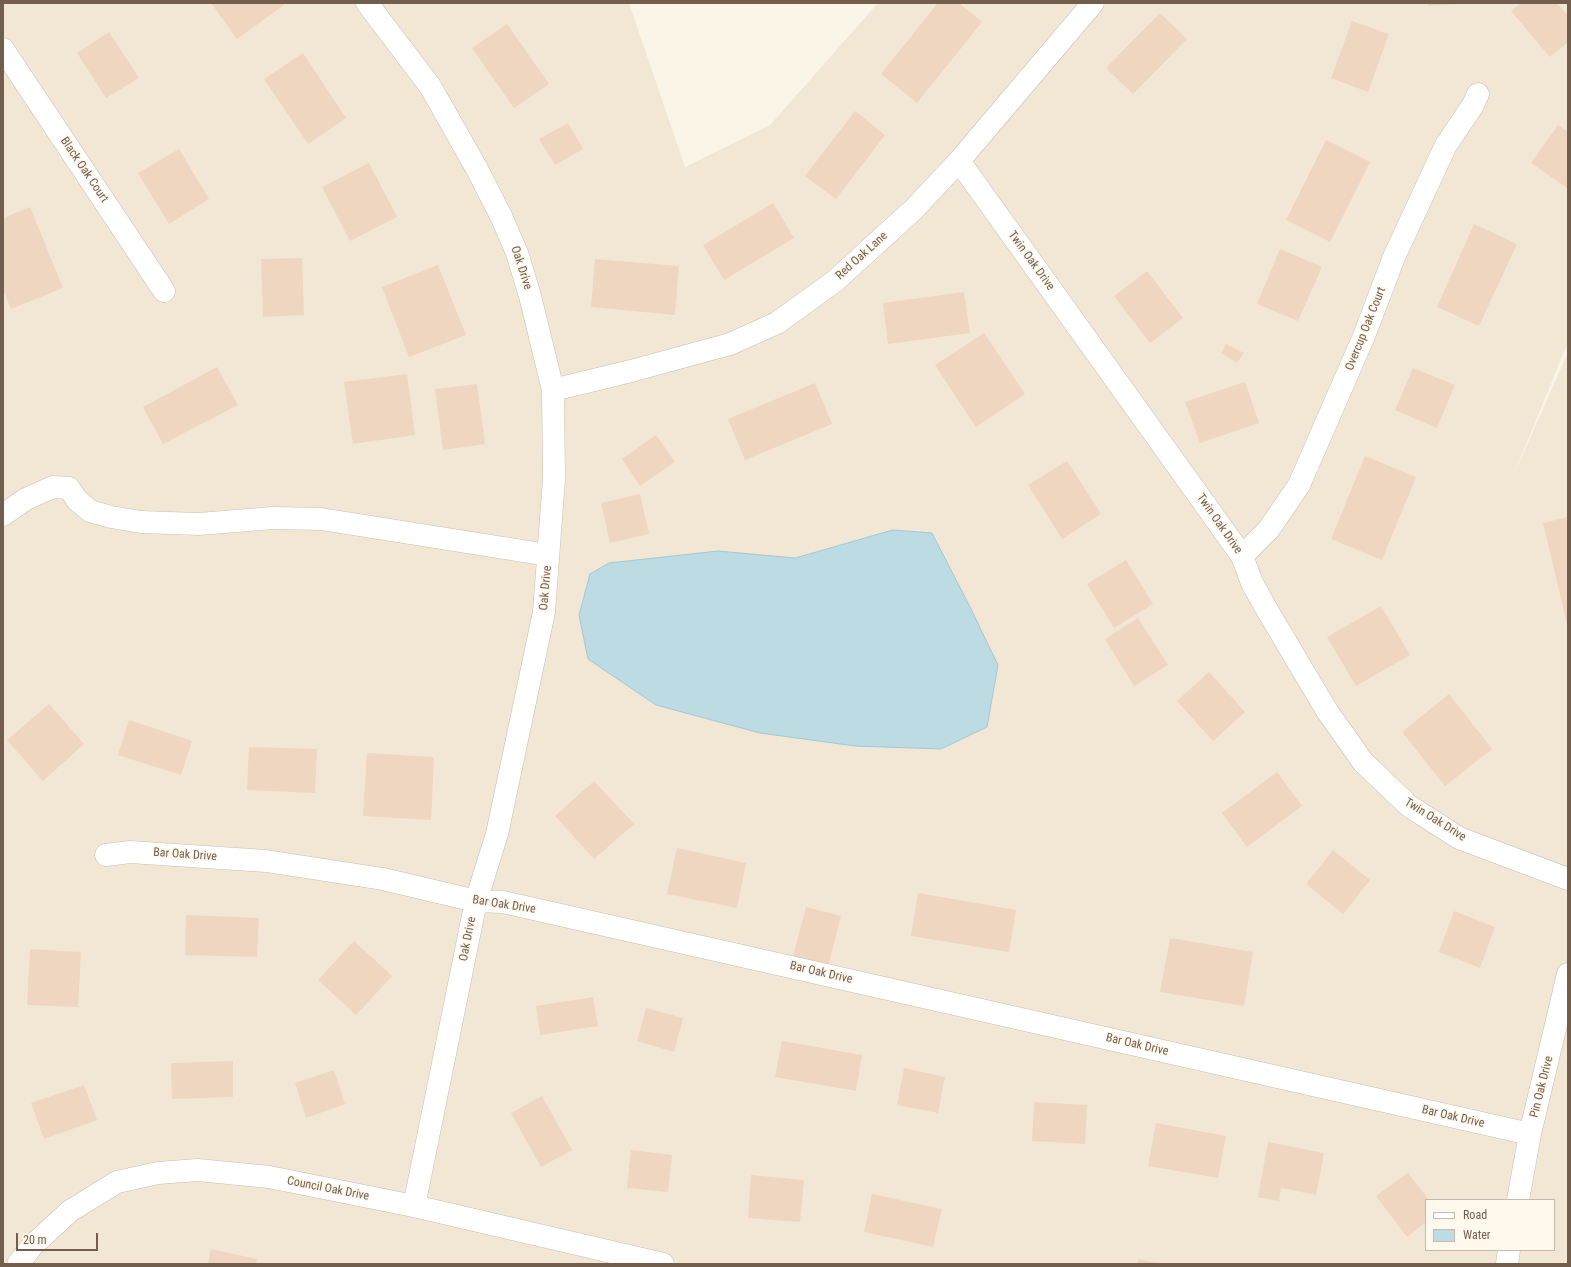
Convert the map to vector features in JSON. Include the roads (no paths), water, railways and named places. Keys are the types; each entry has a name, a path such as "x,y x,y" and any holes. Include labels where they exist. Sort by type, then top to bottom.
{"street":[{"name":"Oak Drive","path":"368,3 430,86 477,169 501,216 517,253 526,282 553,390 554,479 544,612 498,834 476,901 414,1206"},
{"name":"Red Oak Lane","path":"553,390 631,371 730,344 777,323 835,281 914,209 959,161 1092,3"},
{"name":"Black Oak Court","path":"3,49 164,292"},
{"name":"Overcup Oak Court","path":"1242,556 1269,529 1300,485 1364,336 1394,257 1446,145 1473,105 1478,94"},
{"name":"Twin Oak Drive","path":"959,161 1242,556 1252,582 1274,622 1327,711 1363,762 1409,806 1459,838 1568,879"},
{"path":"3,515 26,499 53,487 68,488 77,500 90,511 111,517 141,522 199,524 273,518 321,519 548,555"},
{"name":"Bar Oak Drive","path":"106,855 137,852 266,861 383,879 476,901 503,902 1530,1134"},
{"name":"Pin Oak Drive","path":"1518,1199 1530,1134 1568,974"},
{"name":"Council Oak Drive","path":"18,1264 32,1246 70,1211 117,1182 158,1173 198,1170 269,1177 414,1206 663,1264"},
{"path":"1507,1264 1509,1251"}],"water":[{"path":"893,530 932,533 998,665 987,727 941,749 855,746 760,733 656,705 588,659 579,615 590,574 609,563 718,551 795,558"}]}
